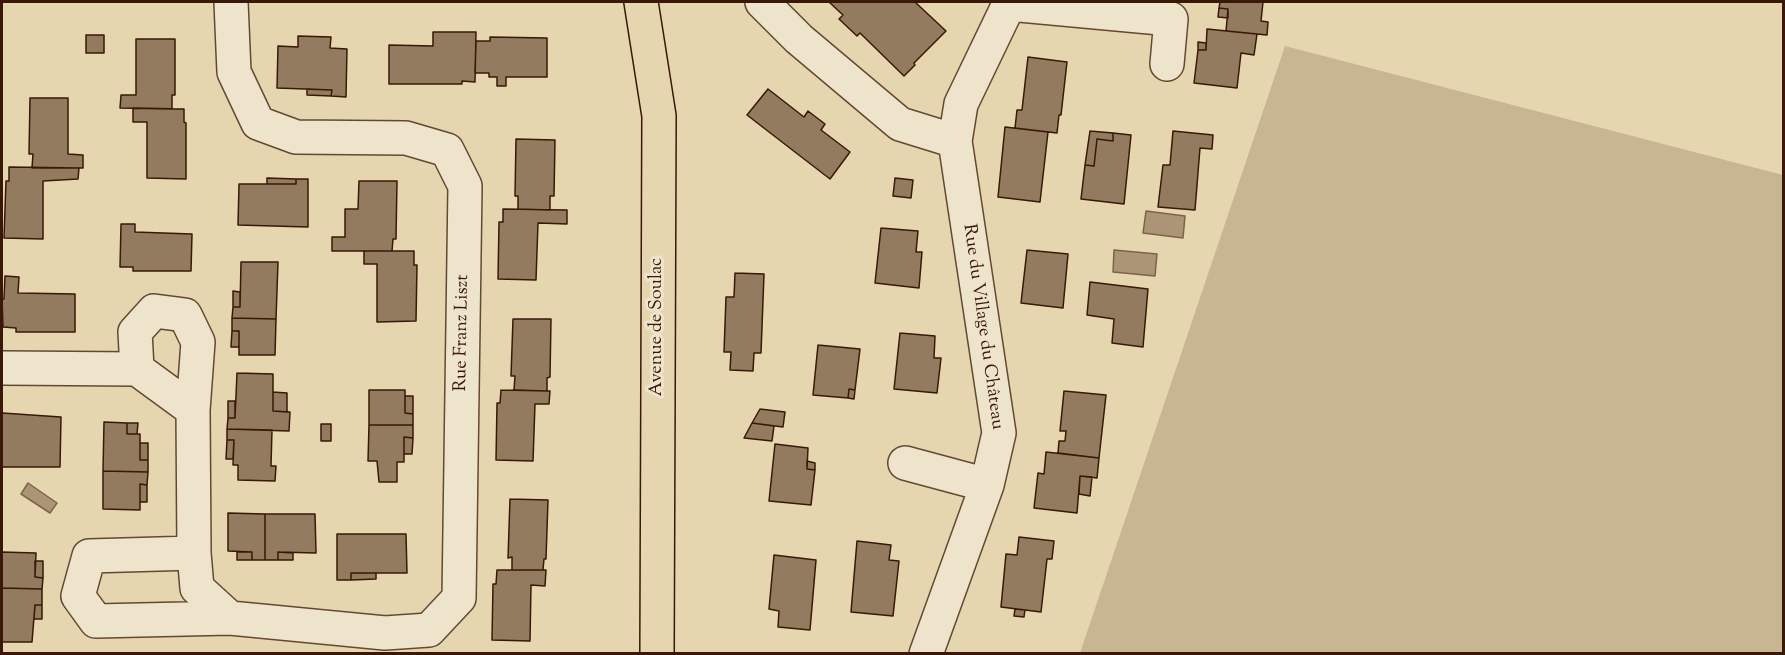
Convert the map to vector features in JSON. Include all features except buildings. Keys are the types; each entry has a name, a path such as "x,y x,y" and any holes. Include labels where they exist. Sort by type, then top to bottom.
{"main road":[{"name":"Avenue de Soulac","path":"641,2 659,116 657,654"}],"street":[{"name":"Rue Franz Liszt","path":"194,552 89,556 78,596 96,621 230,618 385,633 429,630 459,598 465,186 447,150 406,138 296,137 258,123 234,72 231,2"},
{"path":"762,2 799,39 900,124 955,141"},
{"path":"1009,3 1171,19 1167,64"},
{"name":"Rue du Village du Château","path":"926,654 987,485 999,434 955,141 961,104 1009,3"},
{"path":"137,369 135,332 154,312 185,315 198,342 193,410 194,552 197,588 230,618"},
{"path":"2,368 137,369 193,410"},
{"path":"905,463 987,485"}],"shaded area":[{"path":"1285,46 1783,175 1783,653 1080,653"},
{"path":"1146,211 1185,216 1183,238 1143,233"},
{"path":"1114,250 1157,254 1155,276 1113,272"},
{"path":"28,483 57,503 50,513 21,494"}]}
